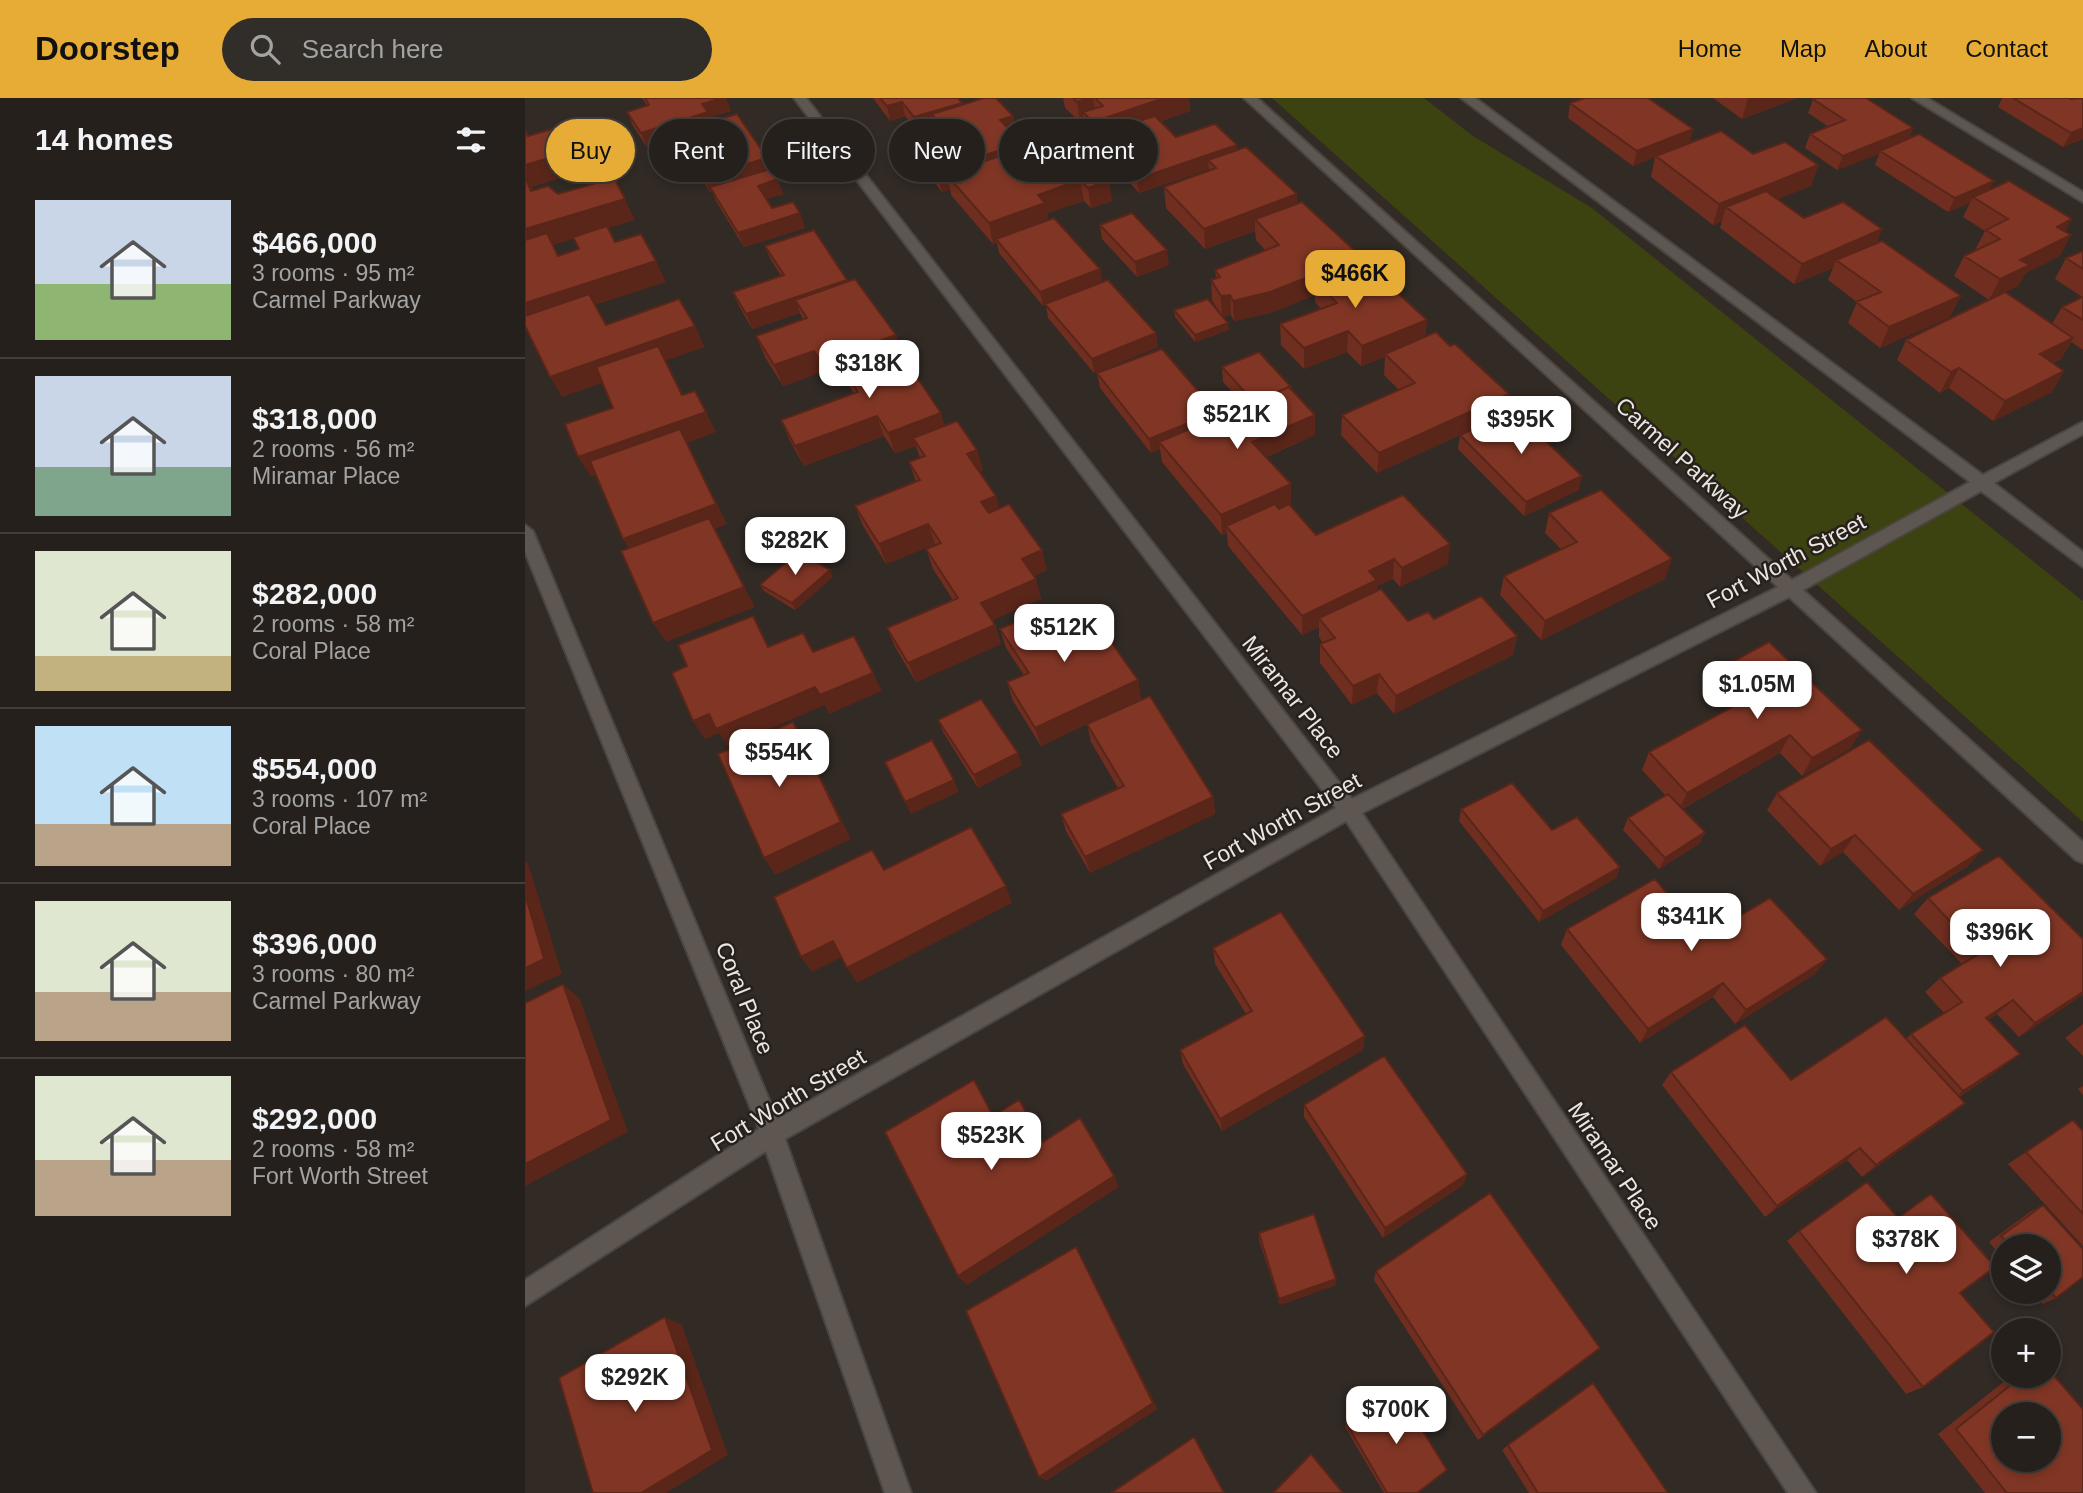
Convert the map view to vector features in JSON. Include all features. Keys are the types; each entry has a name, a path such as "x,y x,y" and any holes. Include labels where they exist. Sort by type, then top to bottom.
{"street":[{"name":"Miramar Place","path":"800,98 1349,810 1803,1493"},
{"name":"Carmel Parkway","path":"1250,98 2083,853"},
{"path":"1467,98 1982,482 2083,561"},
{"path":"1918,98 2083,198"},
{"name":"Fort Worth Street","path":"525,1294 772,1134 1349,810 1792,588 2083,427"},
{"name":"Coral Place","path":"525,531 772,1134 898,1493"}],"green space":[{"path":"1272,98 1424,98 1473,136 1592,208 2083,601 2083,822"}],"building":[{"path":"645,98 722,98 702,104 708,112 686,119 649,119 649,130 641,133 635,119 632,119 627,112 649,105"},
{"path":"880,98 958,98 962,103 914,117 902,102 887,106"},
{"path":"984,98 996,98 1013,116 999,119 999,151 985,155 985,119 936,119 932,114"},
{"path":"1095,98 1164,98 1102,119 1090,119 1083,112 1103,106"},
{"path":"1585,98 1648,98 1693,129 1637,151 1570,103"},
{"path":"1866,98 1913,128 1843,156 1810,134 1845,120 1813,99"},
{"path":"2013,98 2083,98 2083,128 2071,133"},
{"path":"737,114 740,119 720,119"},
{"path":"1158,119 1176,137 1215,124 1237,145 1158,172"},
{"path":"748,130 762,151 762,160 748,164"},
{"path":"525,131 528,136 546,131 546,159 525,165"},
{"path":"1721,131 1753,154 1785,142 1818,165 1719,204 1656,156"},
{"path":"1919,134 1994,181 1955,198 1880,151"},
{"path":"1246,147 1297,194 1204,229 1164,187 1216,168 1208,160"},
{"path":"999,156 999,182 1074,182 1038,195 1045,203 989,223 953,182 985,182 985,161"},
{"path":"762,172 762,182 769,182 758,186 772,208 793,202 800,213 738,233 710,187 727,182 748,182 748,176"},
{"path":"525,176 531,191 548,186 558,194 600,182 616,182 625,199 525,229"},
{"path":"2009,181 2072,219 2057,227 2071,235 2020,260 2030,265 2000,279 1964,256 2000,239 1986,230 2008,219 1973,197"},
{"path":"1082,182 1104,182 1088,188"},
{"path":"1766,191 1804,218 1843,202 1882,229 1802,264 1726,207"},
{"path":"1302,202 1354,250 1311,267 1318,273 1270,292 1233,301 1230,295 1221,296 1211,280 1220,277 1215,270 1279,245 1255,219"},
{"path":"1132,213 1167,250 1135,262 1100,225"},
{"path":"1054,218 1100,269 1040,292 996,239"},
{"path":"607,226 615,242 641,234 656,261 525,303 525,240 547,233 558,256 579,249 573,237"},
{"path":"814,230 847,280 746,314 733,292 784,275 765,246"},
{"path":"1882,241 1961,296 1889,327 1856,302 1881,292 1836,260"},
{"path":"2083,251 2083,269 2066,258"},
{"path":"1365,263 1427,320 1362,346 1348,331 1304,348 1280,324 1337,303 1315,281"},
{"path":"855,279 896,335 821,362 814,351 774,365 756,336 807,318 795,300"},
{"path":"1108,280 1156,333 1092,359 1045,304"},
{"path":"2005,292 2073,338 2040,354 2064,371 2005,401 1959,368 1951,372 1906,340"},
{"path":"589,294 606,325 679,299 695,326 550,377 525,326 525,316"},
{"path":"2083,297 2083,320 2062,307"},
{"path":"1208,299 1228,323 1195,335 1174,310"},
{"path":"1436,332 1450,346 1455,344 1509,394 1379,453 1342,415 1415,383 1385,354"},
{"path":"658,346 682,395 695,391 706,412 578,457 565,424 613,408 596,367"},
{"path":"897,348 941,413 888,433 877,416 795,446 781,420 858,392 842,367"},
{"path":"1162,349 1216,412 1149,439 1097,373"},
{"path":"1259,352 1292,388 1254,402 1222,367"},
{"path":"1289,387 1315,415 1252,442 1291,484 1221,515 1159,442"},
{"path":"1515,411 1582,476 1526,502 1460,435"},
{"path":"957,421 977,450 967,454 996,496 981,502 989,513 1009,504 1042,550 1022,559 1036,579 981,603 995,625 908,663 887,628 958,598 926,549 941,543 928,524 879,544 855,506 920,480 909,462 925,456 913,438"},
{"path":"680,429 716,504 623,539 590,461"},
{"path":"1601,490 1672,559 1545,621 1504,576 1577,542 1549,513"},
{"path":"1403,495 1450,544 1402,568 1394,559 1369,571 1377,580 1302,616 1226,526 1275,504 1279,509 1289,504 1316,535"},
{"path":"709,518 744,587 653,623 621,551"},
{"path":"798,552 830,570 792,603 760,585"},
{"path":"1381,589 1408,621 1428,612 1434,619 1481,596 1517,636 1396,696 1379,674 1353,686 1320,644 1335,638 1319,618"},
{"path":"1073,608 1081,620 1092,615 1138,680 1035,728 1007,682 1029,673 1000,629 1043,610 1048,619"},
{"path":"753,616 768,647 803,633 813,652 854,636 873,673 820,695 815,687 716,729 709,714 693,721 672,673 687,666 678,645"},
{"path":"1769,642 1862,730 1812,758 1790,735 1687,793 1649,752 1749,698 1719,669"},
{"path":"1150,696 1213,797 1085,857 1061,814 1124,786 1087,724"},
{"path":"981,699 1018,753 974,775 938,720"},
{"path":"793,722 841,822 764,858 718,754"},
{"path":"932,740 954,780 905,802 885,762"},
{"path":"1869,740 1983,850 1913,894 1855,835 1831,849 1777,793"},
{"path":"1512,783 1552,830 1577,817 1620,867 1543,911 1461,809"},
{"path":"1668,794 1705,832 1665,858 1628,818"},
{"path":"971,827 1006,886 847,968 833,941 801,957 774,897 872,850 884,870"},
{"path":"1999,856 2083,939 2083,992 2035,1023 2013,1000 1986,1018 2020,1054 1963,1091 1911,1034 1962,1002 1940,978 1980,953 1928,898"},
{"path":"1655,879 1704,937 1770,898 1827,959 1746,1010 1723,983 1648,1029 1567,929"},
{"path":"525,894 544,959 525,968"},
{"path":"1281,912 1365,1036 1220,1119 1180,1050 1252,1011 1213,948"},
{"path":"563,984 611,1120 525,1164 525,1003"},
{"path":"1886,1017 1965,1103 1876,1165 1860,1148 1777,1206 1671,1072 1745,1025 1791,1080"},
{"path":"1384,1056 1467,1174 1385,1228 1304,1105"},
{"path":"974,1080 993,1116 1019,1100 1043,1142 1080,1118 1114,1176 958,1276 885,1132"},
{"path":"2073,1120 2083,1131 2083,1214 2026,1152"},
{"path":"1867,1182 1898,1218 1931,1194 1991,1262 1991,1270 1960,1293 1991,1329 1991,1334 1923,1387 1799,1231"},
{"path":"1490,1193 1600,1348 1483,1435 1376,1271"},
{"path":"2043,1205 2083,1249 2083,1277 2061,1294 2061,1234 2004,1234"},
{"path":"1314,1214 1336,1279 1279,1299 1259,1233"},
{"path":"1076,1247 1153,1403 1039,1477 966,1311"},
{"path":"665,1317 712,1450 641,1493 593,1493 559,1378"},
{"path":"1593,1383 1668,1493 1538,1493 1508,1445"},
{"path":"2061,1384 2083,1409 2083,1493 2007,1493 1956,1429 2007,1388 2061,1388"},
{"path":"1397,1389 1447,1470 1417,1493 1387,1493 1346,1423"},
{"path":"1194,1437 1224,1493 1111,1493"},
{"path":"1311,1454 1343,1493 1273,1493"}]}
